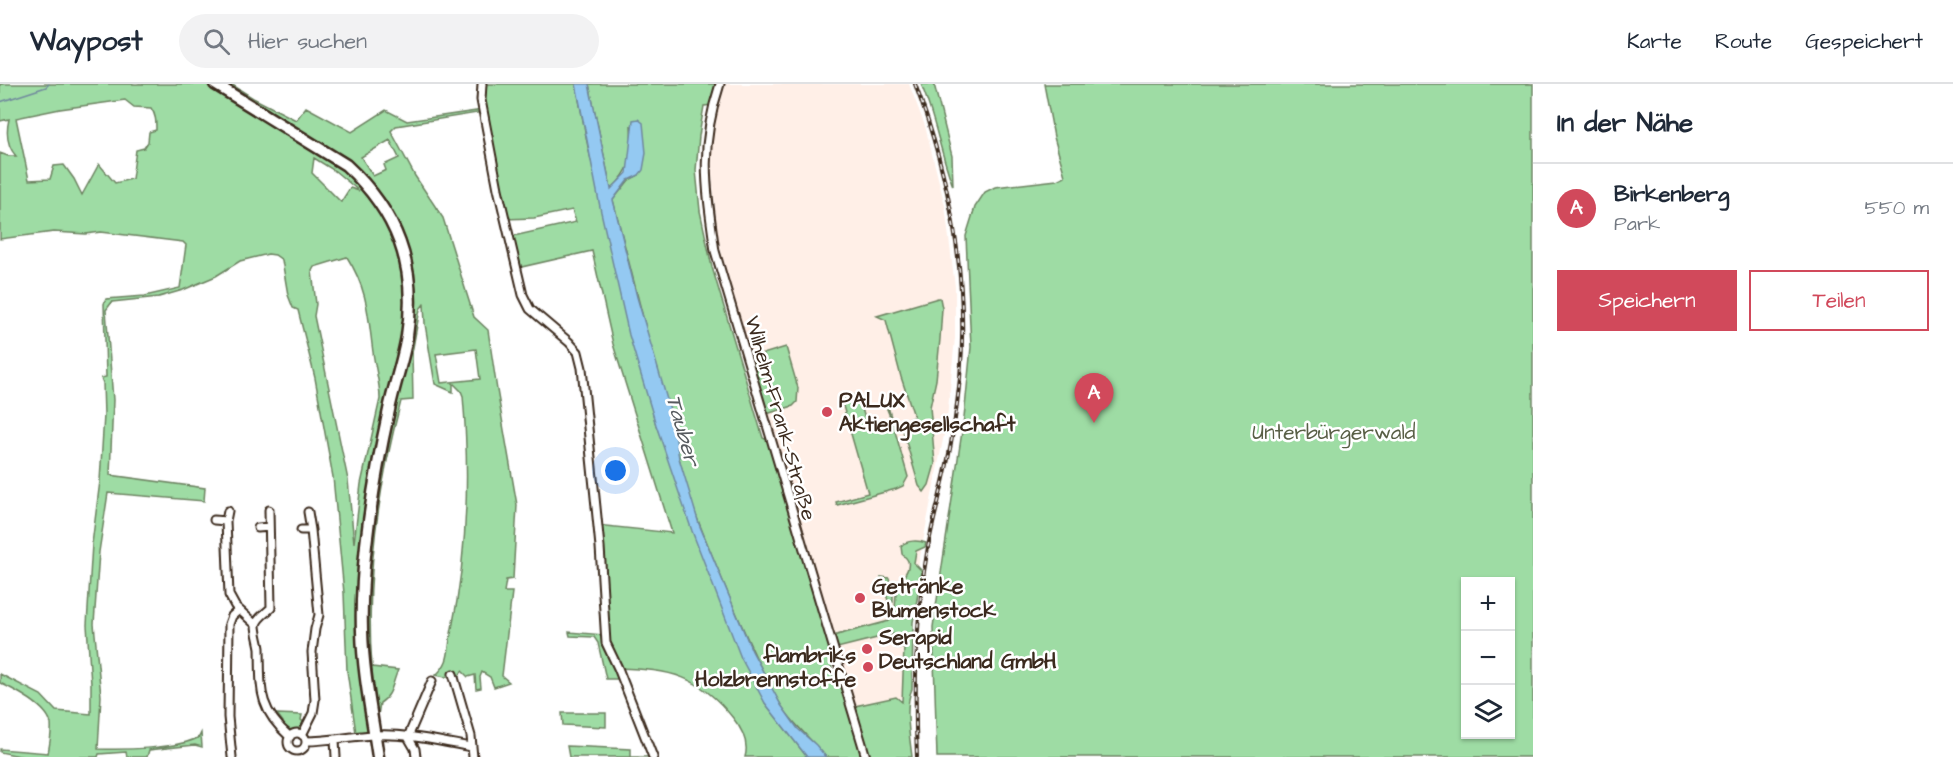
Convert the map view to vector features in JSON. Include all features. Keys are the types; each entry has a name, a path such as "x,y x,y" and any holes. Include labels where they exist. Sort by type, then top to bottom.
{"main road":[{"path":"215,84 346,165 362,179 389,217 408,267 411,292 407,335 378,462 366,545 362,605 363,657 378,757"}],"street":[{"path":"482,84 481,100 498,189 523,296 530,309 569,342 579,357 585,384 606,643 653,757"},
{"name":"Wilhelm-Frank-Straße","path":"720,84 707,135 705,159 705,183 715,251 866,757"},
{"path":"256,625 259,619 272,608 269,510"},
{"path":"228,511 226,520 229,595 238,610 256,625 259,636 262,699 269,714 290,737"},
{"path":"308,512 320,615 315,629 312,652 315,700 313,713 304,738 302,749 292,754 288,744 290,737 296,733 304,738 335,740 375,735 408,737 472,747"},
{"path":"214,520 226,520"},
{"path":"258,528 269,528"},
{"path":"301,530 311,530"},
{"path":"232,757 228,717 229,624 232,616 238,610"},
{"path":"453,674 471,736 473,757"},
{"path":"408,737 432,681"},
{"path":"408,737 415,749 416,757"},
{"path":"335,740 336,757"}],"shaded area":[{"path":"726,84 909,84 925,126 945,206 955,287 955,338 947,419 919,562 910,626 907,697 855,709 726,275 717,231 712,173 712,135"}],"green space":[{"path":"0,84 231,84 296,120 306,107 352,132 386,110 407,121 483,110 482,84 576,84 588,147 656,425 765,703 807,757 745,757 744,736 739,727 708,692 683,678 654,671 618,668 623,679 606,679 598,643 594,637 570,636 569,632 604,635 597,525 672,533 613,344 592,251 517,268 509,237 576,222 572,210 534,218 505,219 483,112 396,126 391,131 415,176 443,218 474,317 488,330 517,505 513,579 506,580 504,592 512,592 502,676 509,682 494,687 490,677 482,672 481,688 476,689 475,675 468,677 462,671 458,678 453,674 445,677 436,675 448,656 461,575 466,516 466,456 463,396 453,383 453,392 435,384 424,304 420,309 412,353 413,400 401,401 380,499 372,566 370,633 372,667 398,670 390,692 380,703 375,735 356,733 347,671 344,593 333,477 315,378 298,310 293,308 288,295 282,260 275,255 268,254 240,261 216,276 183,290 159,297 112,302 106,310 113,400 110,475 205,488 204,501 108,493 99,552 94,624 101,696 98,749 136,749 178,744 199,737 201,733 202,747 195,745 149,750 147,757 127,757 126,752 99,754 98,757 24,757 0,752 0,749 48,753 51,724 38,705 0,683 0,674 41,695 56,711 91,714 87,625 104,415 101,378 106,377 104,304 106,299 145,296 180,288 186,245 183,242 101,232 86,234 54,232 0,239 0,153 16,156 8,139 9,119 0,121","holes":["125,100 134,107 151,108 154,113 156,130 149,132 148,142 144,148 136,150 132,179 115,183 99,164 82,195 64,165 54,166 50,179 29,180 16,118","390,140 399,158 384,165 386,170 373,176 361,157","314,158 335,171 359,191 350,188 341,202 312,173","347,257 359,281 368,314 380,399 361,484 354,543 348,480 314,316 316,304 312,271 314,267","476,349 480,379 441,383 436,354"]},
{"path":"589,84 720,84 714,105 704,106 699,136 696,170 700,211 712,267 763,438 771,442 829,637 889,621 895,610 897,588 908,565 908,560 902,554 901,546 913,541 926,543 925,547 916,551 914,563 922,571 913,622 912,689 908,704 912,757 826,757 786,712 766,678 729,596 688,493 613,200 629,180 639,175 631,125 632,144 628,168 619,182 611,189","holes":["893,634 896,648 904,647 902,702 896,697 850,707 843,685 834,683 831,663 836,661 833,649"]},
{"path":"921,84 934,84 952,156 953,186 930,109"},
{"name":"Unterbürgerwald","path":"1044,84 1533,84 1533,757 937,757 933,627 964,418 971,347 966,236 975,207 985,192 995,187 1057,180 1065,176 1054,137"},
{"path":"940,298 942,308 940,339 936,380 930,407 935,464 929,485 924,492 919,486 901,424 914,416 886,320 877,316"},
{"path":"786,347 798,388 797,402 793,406 763,415 747,359"},
{"path":"858,394 865,419 874,418 876,428 889,425 891,419 885,404 887,403 908,477 903,486 896,489 837,505 836,502 868,493 841,399"},
{"path":"881,577 889,578 893,602 889,604"},
{"path":"562,713 606,713 606,727 563,725"},
{"path":"277,714 302,715 301,720 305,723 301,729 291,730 282,725 283,722"},
{"path":"567,746 631,749 631,757 569,757"}],"water":[{"path":"576,84 589,84 611,189 627,173 633,120 638,119 643,123 646,153 643,170 639,175 628,180 613,200 637,297 673,420 679,458 699,524 752,651 781,705 798,729 826,757 807,757 765,703 741,658 692,531 656,425 629,335 601,212"}],"waterway":[{"path":"0,102 49,84"}],"railway":[{"path":"915,84 938,155 947,192 954,229 962,303 960,378 953,432 929,542 920,604 916,680 917,757"}],"place":[{"name":"PALUX Aktiengesellschaft","path":"827,412"},
{"name":"Birkenberg","path":"1094,423"},
{"name":"Getränke Blumenstock","path":"860,598"},
{"name":"Serapid Deutschland GmbH","path":"867,649"},
{"name":"flambriks Holzbrennstoffe","path":"868,667"}],"water label":[{"name":"Tauber","path":"684,430"}]}
